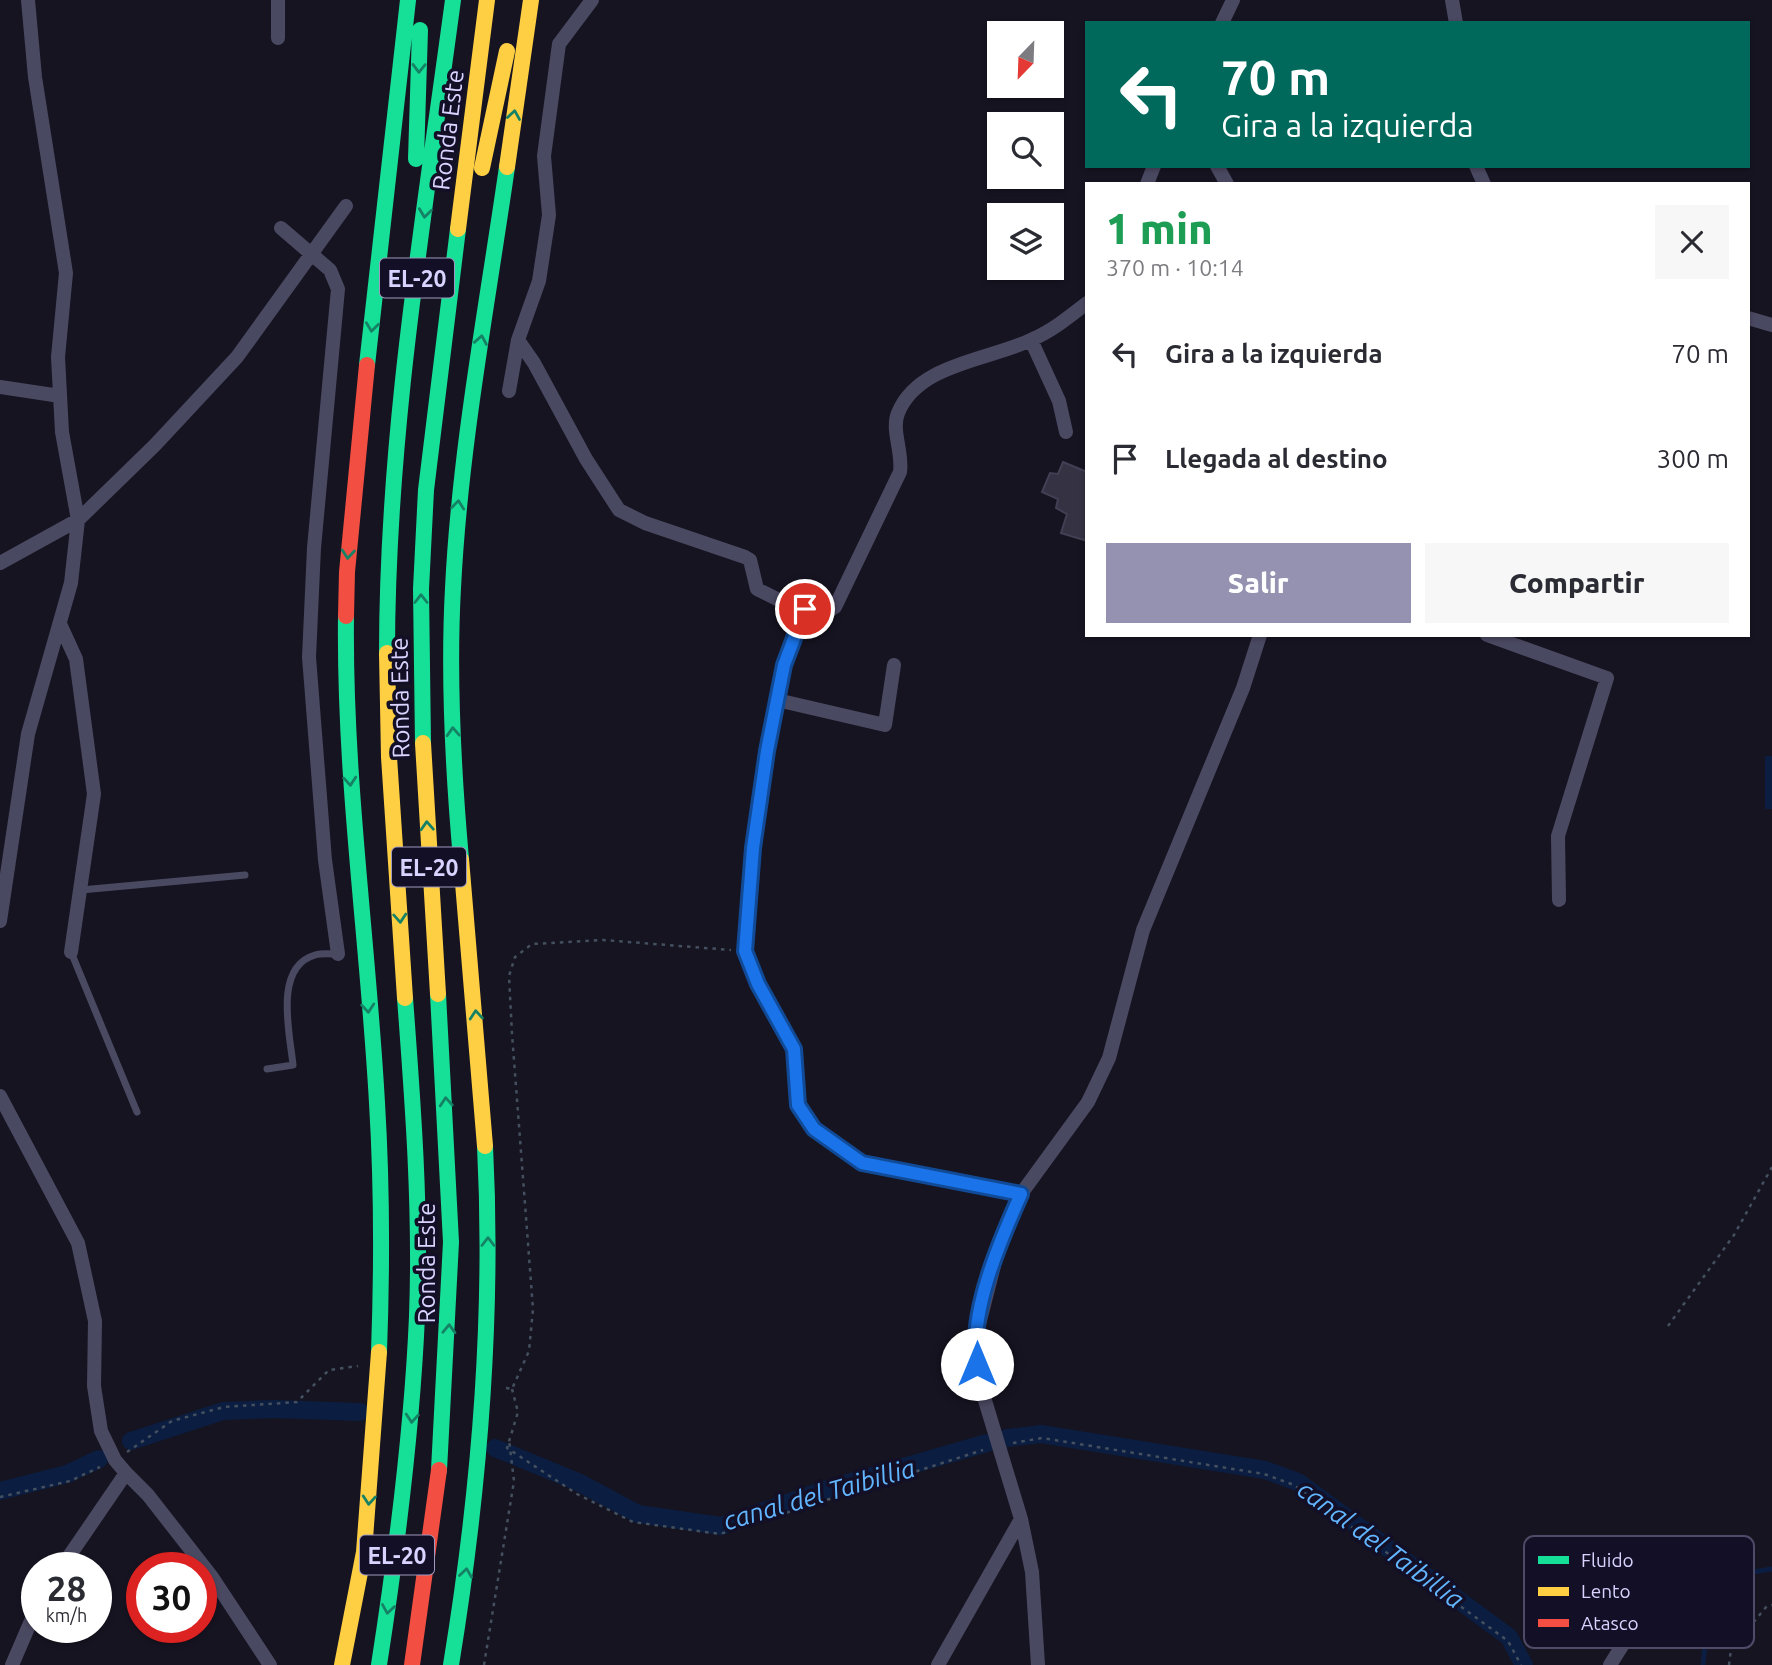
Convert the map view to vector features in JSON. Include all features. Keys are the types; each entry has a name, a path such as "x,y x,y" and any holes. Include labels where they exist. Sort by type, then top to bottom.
{"highway":[{"path":"342,1665 364,1552 375,1432 381,1201 345,696 346,586 359,432 408,0"},
{"name":"EL-20","path":"389,556 383,445 418,132 421,0"},
{"name":"Ronda Este","path":"379,1665 400,1539 410,1444 414,1392 417,1201 388,724 389,556 410,332 453,0"},
{"name":"Ronda Este","path":"412,1665 447,1398 451,1242 449,1161 424,783 421,662 426,491 487,0"},
{"name":"EL-20","path":"445,336 464,275 477,191 518,0"},
{"path":"451,1665 481,1459 488,1339 488,1213 482,1088 454,759 451,605 457,515 469,408 531,0"}],"street":[{"path":"0,921 28,734 71,583 78,520 62,432 58,357 66,273 35,77 28,0"},
{"path":"278,0 278,38"},
{"path":"509,391 518,340 539,281 549,215 544,156 559,44 592,0"},
{"path":"1223,21 1233,0"},
{"path":"1451,0 1456,21"},
{"path":"0,563 78,520 237,357 346,206"},
{"path":"281,228 330,270 338,289 314,548 309,657 325,860 338,954"},
{"path":"518,340 534,363 586,460 619,510 645,523 750,559 757,589 823,614 835,607 900,472 902,456 896,433 897,415 905,400 927,381 1031,340 1059,325 1085,305"},
{"path":"1750,319 1772,325"},
{"path":"1031,340 1059,401 1066,432"},
{"path":"0,387 60,396"},
{"path":"805,609 784,665 777,700 757,814 745,951 758,984 794,1049 798,1105 814,1129 862,1163 1021,1194"},
{"path":"60,624 76,659 94,794 71,952"},
{"path":"1038,1665 1031,1572 1021,1519 980,1384 974,1344 1001,1238 1021,1194 1088,1102 1109,1058 1143,930 1210,772 1243,688 1259,637"},
{"path":"1493,637 1608,678 1558,836 1559,900"},
{"path":"777,700 885,725 894,665"},
{"path":"0,1096 78,1243 95,1321 94,1386 101,1431 115,1460 148,1494 212,1577 270,1665"},
{"path":"72,1552 126,1473"},
{"path":"938,1665 1021,1519"},
{"path":"12,1665 21,1643"},
{"path":"1610,1665 1621,1648"}],"lane":[{"path":"80,890 245,875"},
{"path":"71,952 138,1112"},
{"path":"267,1069 293,1065 287,992 297,966 315,955 338,954"}],"path":[{"path":"745,951 603,940 532,944 515,957 509,976 510,1010 520,1171 533,1309 530,1351 512,1389 518,1412 506,1448 578,1494 633,1522 720,1534 1000,1446 1042,1438 1264,1474 1294,1485 1508,1641 1521,1665"},
{"path":"1668,1326 1734,1236 1772,1167"},
{"path":"0,1497 70,1481 115,1460 173,1421 224,1407 297,1402 329,1370 359,1366"},
{"path":"504,1388 512,1389"},
{"path":"484,1665 508,1501 514,1481 509,1440"},
{"path":"1754,1622 1772,1605"}],"water":[{"path":"1765,756 1772,756 1772,809 1765,809"}],"building":[{"path":"1063,462 1085,471 1085,540 1061,533 1067,514 1056,508 1058,499 1042,492 1050,473 1058,474"}],"waterway":[{"name":"canal del Taibillia","path":"131,1441 223,1411 275,1409 360,1412"},
{"name":"canal del Taibillia","path":"1007,1438 1041,1434 1265,1470 1298,1482 1509,1637 1524,1665"},
{"name":"canal del Taibillia","path":"495,1448 578,1482 638,1514 721,1526 824,1490 987,1443"},
{"name":"canal del Taibillia","path":"0,1491 67,1474 99,1459"},
{"path":"1754,1572 1772,1569"},
{"path":"1703,1665 1705,1648"}],"traffic: fast":[{"path":"367,365 408,0"},
{"path":"387,653 393,489 400,407 419,244 453,0"},
{"path":"416,159 420,30"},
{"path":"461,859 451,690 457,535 475,377 507,167"},
{"path":"423,743 421,589 426,490 458,229"},
{"path":"346,616 349,738 379,1134 379,1352"},
{"path":"438,994 451,1242 439,1470"},
{"path":"379,1665 403,1491 417,1316 417,1197 405,998"},
{"path":"451,1665 469,1536 482,1407 487,1276 485,1146"}],"traffic: slow":[{"path":"458,229 487,0"},
{"path":"507,167 531,0"},
{"path":"482,168 507,51"},
{"path":"387,653 389,757 405,998"},
{"path":"423,743 438,994"},
{"path":"461,859 485,1146"},
{"path":"342,1665 364,1552 379,1352"}],"traffic: jam":[{"path":"346,616 347,572 367,365"},
{"path":"412,1665 439,1470"}],"route":[{"path":"805,609 784,665 767,751 753,848 745,951 758,984 794,1049 798,1105 814,1129 862,1163 1021,1194 1001,1238 984,1296 974,1344 977,1364"}]}
